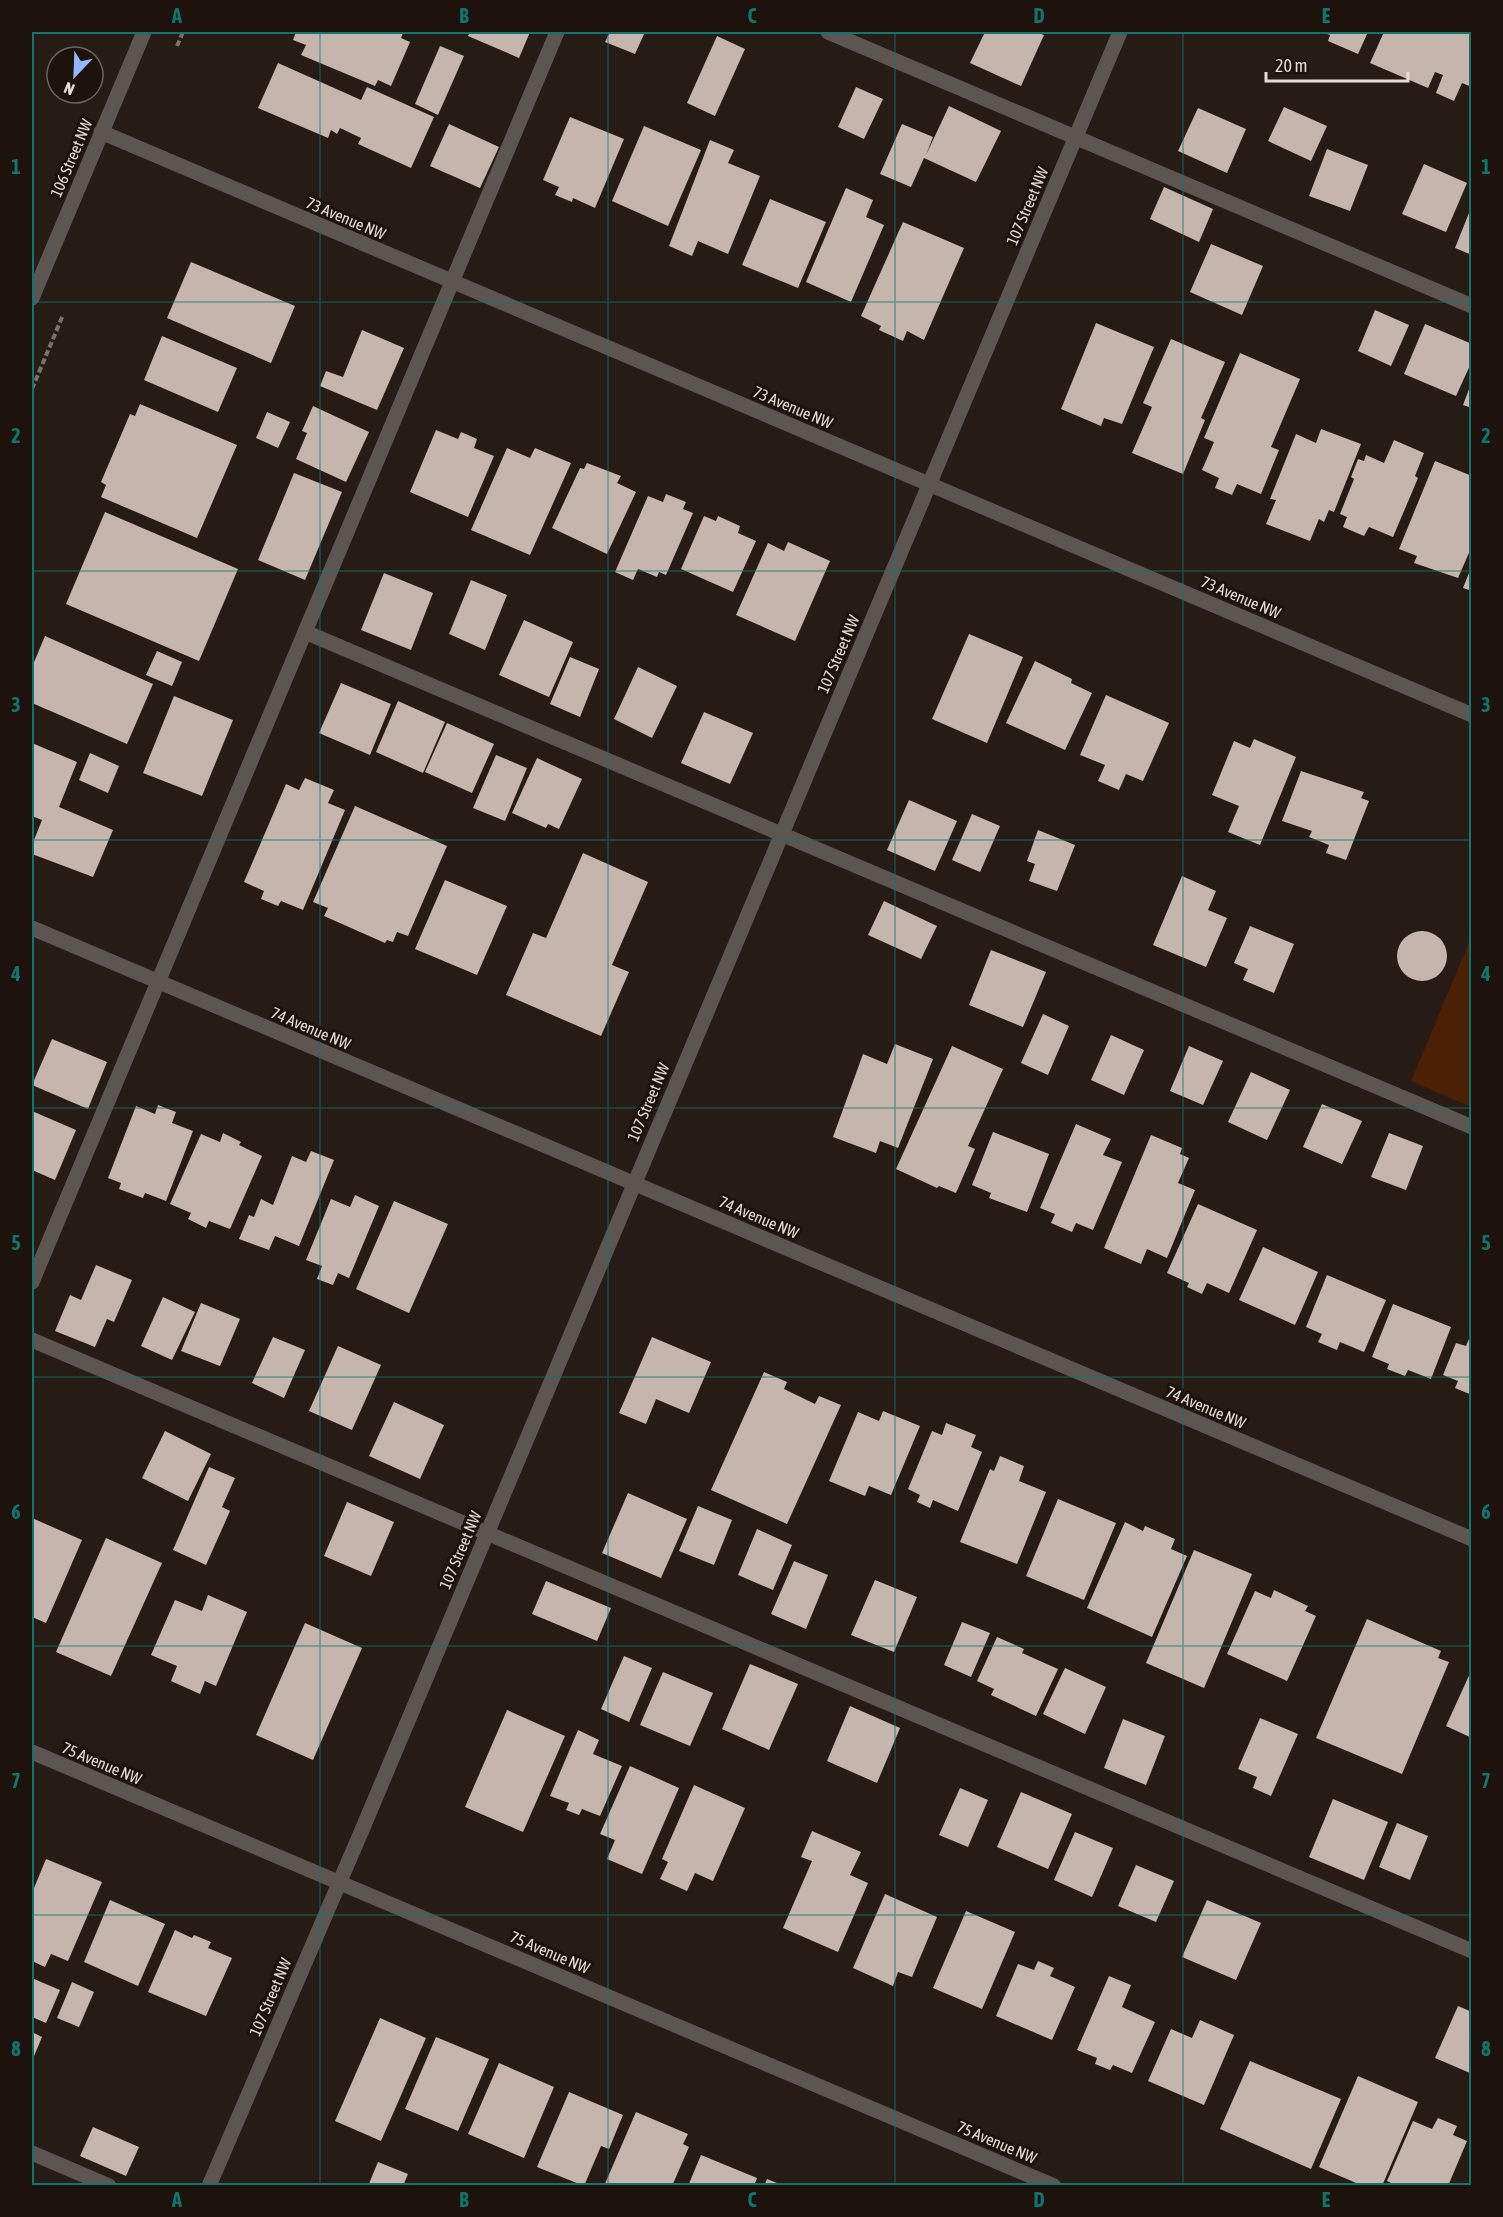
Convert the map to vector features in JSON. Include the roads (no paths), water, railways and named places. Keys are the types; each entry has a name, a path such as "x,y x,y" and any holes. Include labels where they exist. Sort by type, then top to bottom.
{"street":[{"name":"106 Street NW","path":"32,298 144,32"},
{"path":"32,1282 557,32"},
{"path":"828,32 1472,306"},
{"name":"107 Street NW","path":"208,2186 339,1882 1120,32"},
{"name":"73 Avenue NW","path":"101,132 1472,715"},
{"path":"304,632 1472,1127"},
{"name":"74 Avenue NW","path":"32,928 1472,1539"},
{"path":"32,1340 1472,1951"},
{"name":"75 Avenue NW","path":"32,1752 1054,2186"},
{"path":"32,2153 109,2186"}]}
